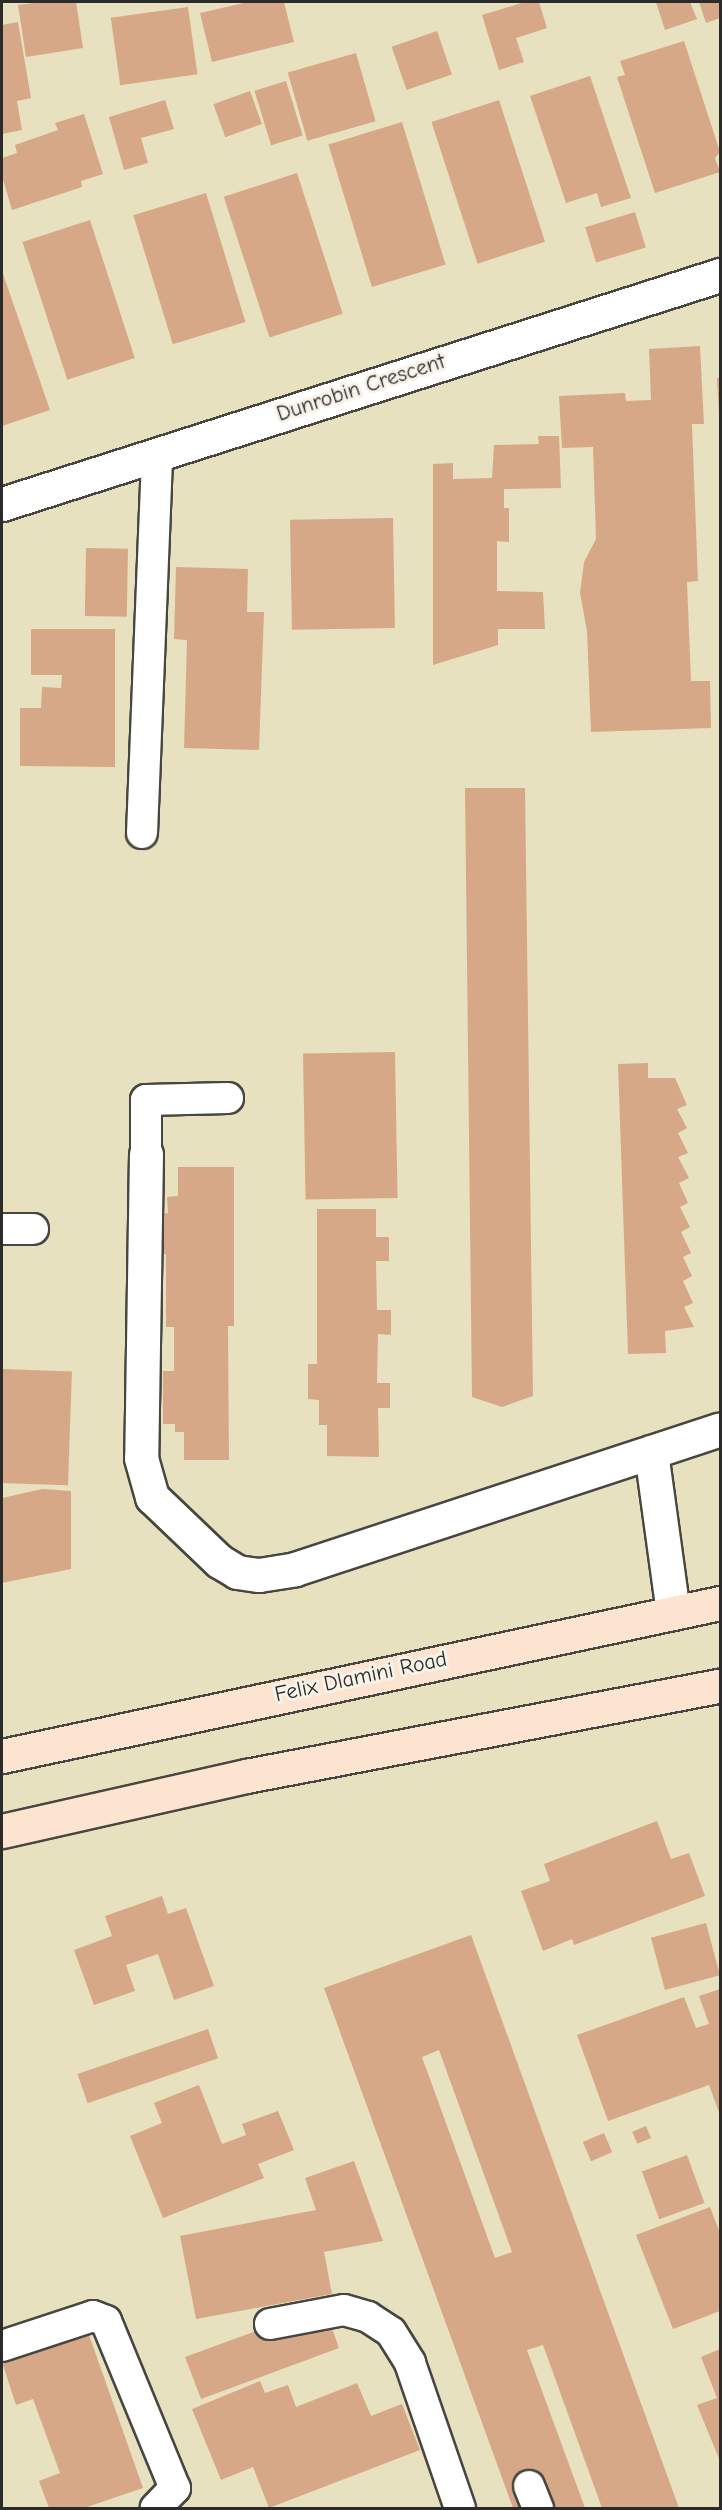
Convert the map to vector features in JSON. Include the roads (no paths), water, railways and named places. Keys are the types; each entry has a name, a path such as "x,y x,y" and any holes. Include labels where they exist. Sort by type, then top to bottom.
{"main road":[{"name":"Felix Dlamini Road","path":"2,1756 720,1603"},
{"path":"2,1831 246,1776 720,1686"}],"street":[{"name":"Dunrobin Crescent","path":"2,504 720,275"},
{"path":"146,1154 141,1458 152,1497 219,1561 237,1572 259,1575 295,1569 720,1429"},
{"path":"651,1452 673,1612"}],"lane":[{"path":"142,833 157,454"},
{"path":"146,1154 146,1100 228,1098"},
{"path":"2,1229 33,1229"},
{"path":"270,2324 344,2310 368,2317 391,2332 410,2363 460,2508"},
{"path":"2,2346 93,2316 106,2321 173,2481 170,2497 156,2508"}]}
